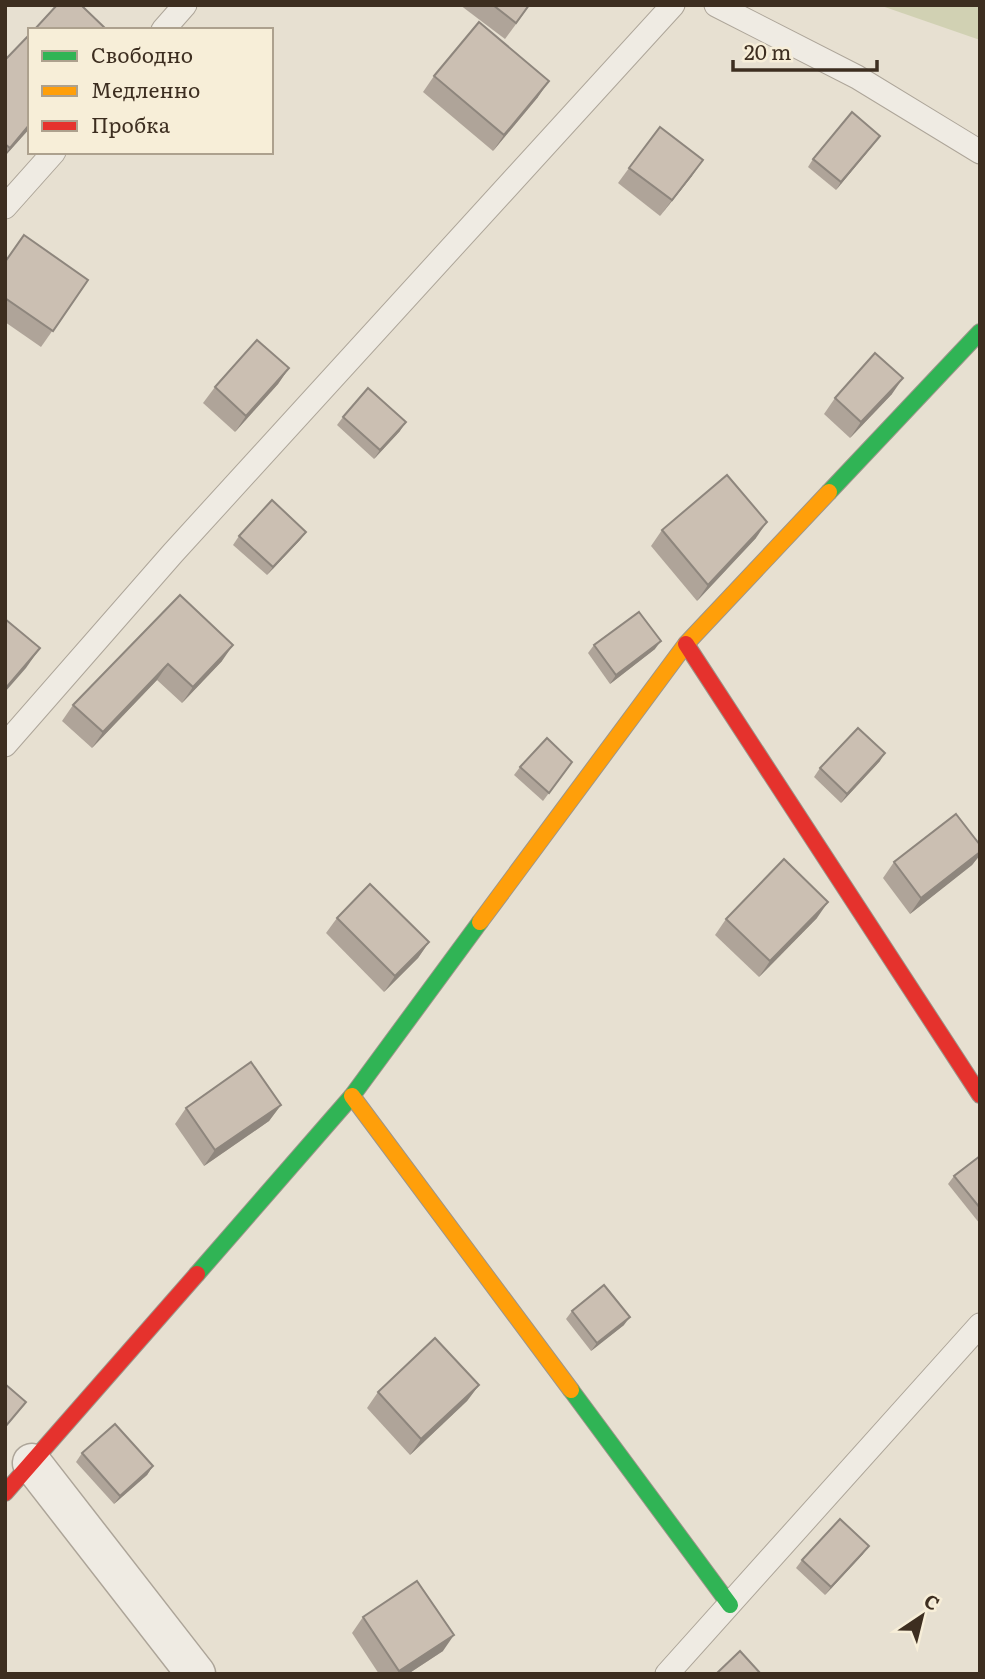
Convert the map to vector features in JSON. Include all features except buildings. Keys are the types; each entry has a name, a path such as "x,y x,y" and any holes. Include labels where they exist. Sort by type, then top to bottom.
{"street":[{"path":"5,1493 352,1096 686,644 980,332"},
{"path":"686,644 980,1095"},
{"path":"352,1096 730,1605"},
{"path":"32,1463 196,1674"}],"lane":[{"path":"165,28 185,5"},
{"path":"5,745 173,553 673,5"},
{"path":"716,5 858,77 980,152"},
{"path":"5,207 52,154"},
{"path":"667,1674 980,1325"}],"green space":[{"path":"879,5 980,5 980,40"}],"traffic: fast":[{"path":"829,492 980,332"},
{"path":"197,1274 352,1096 480,922"},
{"path":"571,1390 730,1605"}],"traffic: slow":[{"path":"480,922 686,644 829,492"},
{"path":"352,1096 571,1390"}],"traffic: jam":[{"path":"686,644 980,1095"},
{"path":"5,1493 197,1274"}]}
